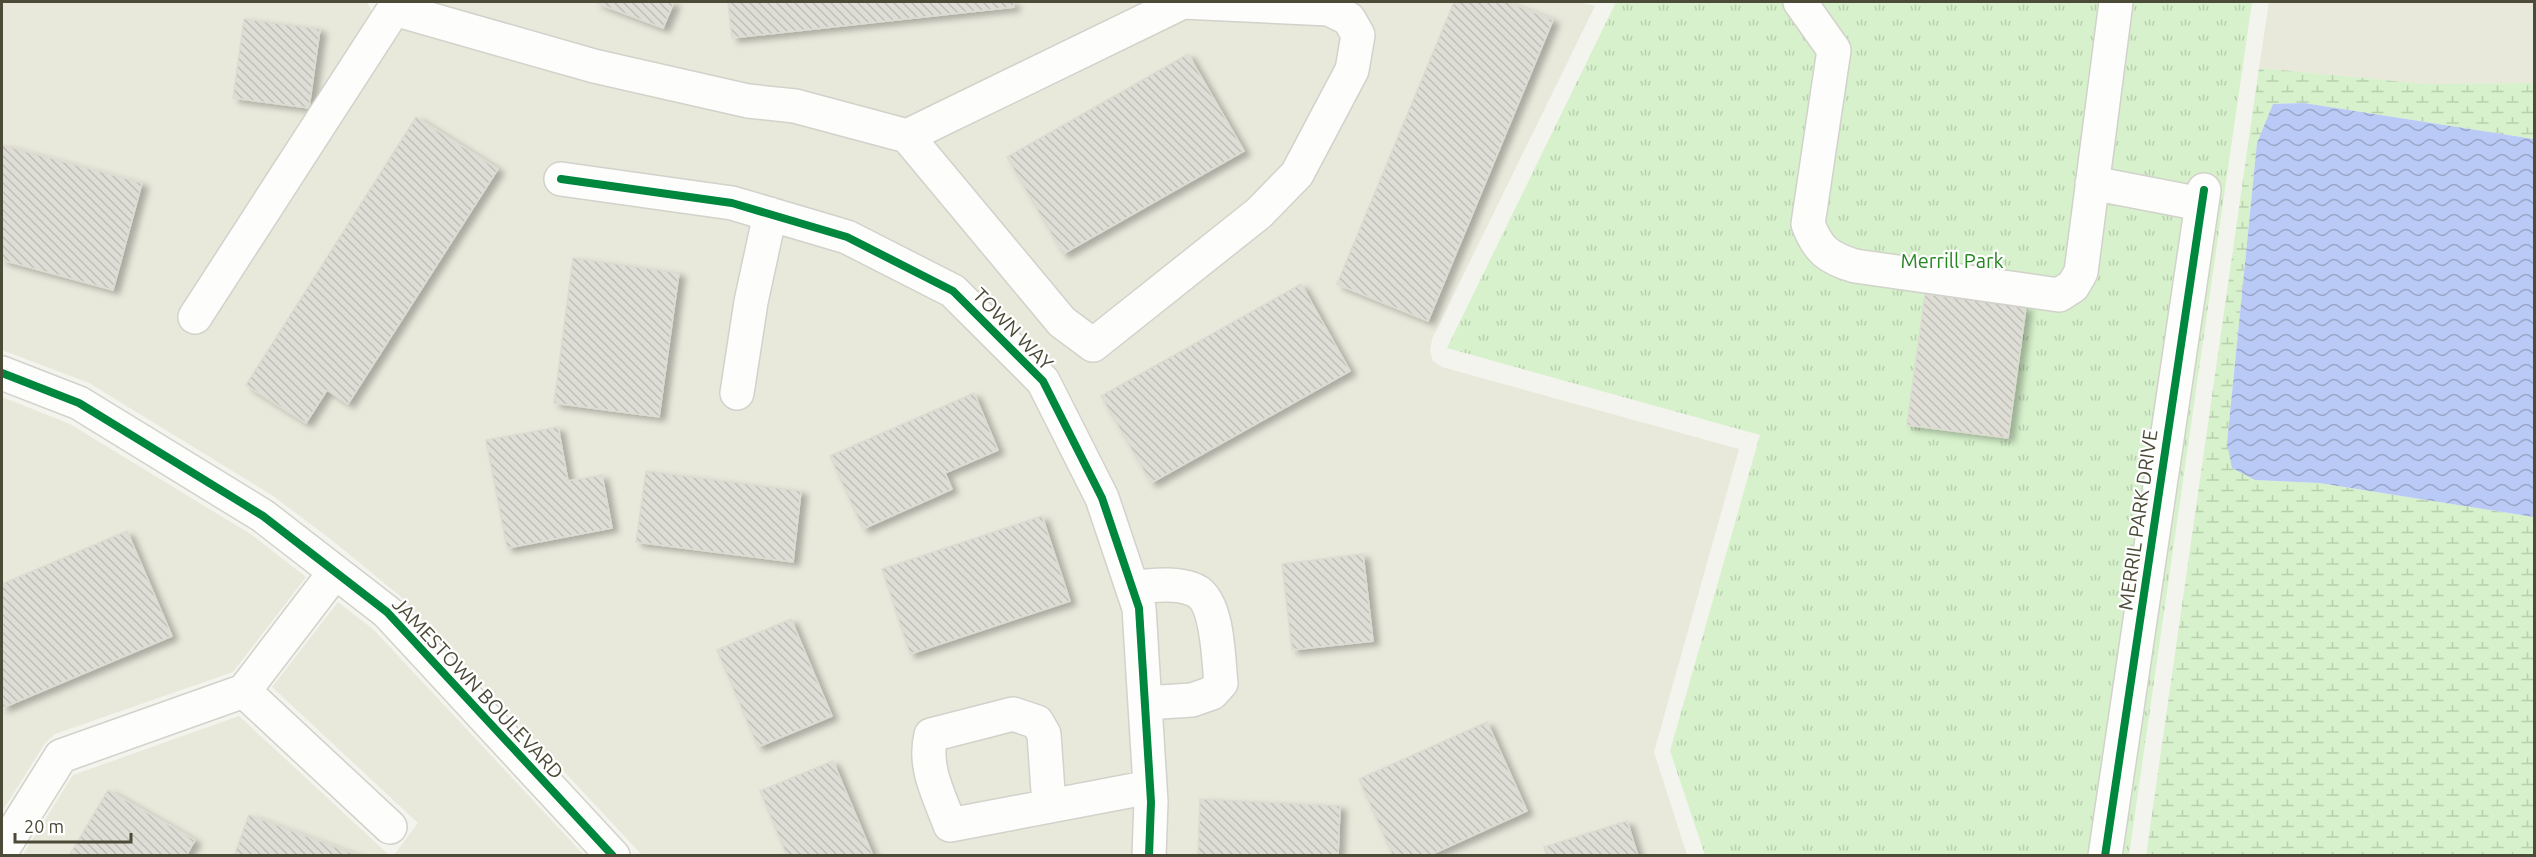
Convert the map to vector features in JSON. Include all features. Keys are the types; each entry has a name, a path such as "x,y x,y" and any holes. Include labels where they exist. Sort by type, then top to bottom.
{"street":[{"path":"195,317 392,5 594,66 748,101 795,106 907,136 1062,322 1093,345 1259,213 1297,174 1352,70 1358,35 1349,20 1329,9 1183,2 907,136"},
{"path":"1800,2 1834,50 1808,224 1815,242 1834,260 1855,266 2059,295 2073,286 2081,272 2116,2"},
{"name":"TOWN WAY","path":"561,179 732,203 847,237 953,291 1043,381 1102,498 1139,608 1150,787 1149,855"},
{"name":"MERRIL PARK DRIVE","path":"2092,183 2202,197 2105,855"},
{"path":"737,393 751,302 770,214"},
{"name":"JAMESTOWN BOULEVARD","path":"2,373 79,403 263,516 387,612 613,855"},
{"path":"2,850 61,756 244,690 335,572"},
{"path":"1132,587 1168,585 1193,589 1205,596 1213,614 1221,683 1212,693 1191,700 1145,703"},
{"path":"244,690 390,827"},
{"path":"1049,806 1044,734 1037,722 1013,714 931,735 928,767 950,825 1150,787"}],"shaded area":[{"path":"2,2 367,2 386,40 421,18 413,2 1579,2 1595,6 1432,339 1430,351 1433,361 1442,367 1739,449 1654,752 1687,855 642,855 400,596 333,541 273,496 89,383 2,350"},
{"path":"2269,2 2534,2 2534,83 2425,84 2259,68"},
{"path":"2,397 70,424 252,535 306,577 233,672 55,734 45,743 2,812"},
{"path":"338,602 374,630 584,855 394,855 418,823 272,687"},
{"path":"239,716 389,855 22,856 73,775"}],"green space":[{"name":"Merrill Park","path":"1616,2 2252,2 2129,855 1705,855 1670,751 1760,435 1447,348"},
{"path":"2259,68 2425,84 2534,83 2534,139 2304,103 2273,104 2257,143 2227,443 2255,480 2319,483 2534,517 2534,855 2146,856"}],"water":[{"path":"2304,103 2534,139 2534,517 2319,483 2255,480 2232,468 2227,443 2257,143 2273,104"}],"building":[{"path":"594,2 674,2 663,28"},
{"path":"728,2 1013,2 1014,7 732,38"},
{"path":"1454,2 1507,2 1553,20 1428,321 1337,284"},
{"path":"244,19 320,29 309,108 233,98"},
{"path":"1188,54 1244,151 1063,254 1007,157"},
{"path":"416,117 498,169 348,404 327,390 306,423 246,385"},
{"path":"2,145 142,183 113,290 2,260"},
{"path":"573,258 679,273 659,417 554,403"},
{"path":"1301,284 1350,371 1151,483 1101,396"},
{"path":"1925,294 2026,307 2008,438 1907,425"},
{"path":"974,393 998,450 945,473 952,489 863,529 830,456"},
{"path":"558,427 568,481 602,475 612,528 507,548 486,440"},
{"path":"646,471 801,491 793,562 636,542"},
{"path":"1042,516 1070,601 910,654 882,569"},
{"path":"127,531 172,636 2,708 2,584"},
{"path":"1363,554 1373,641 1292,650 1282,564"},
{"path":"791,619 832,716 758,747 717,650"},
{"path":"1487,722 1527,811 1428,856 1393,856 1359,779"},
{"path":"833,761 873,856 787,856 760,791"},
{"path":"108,790 195,840 186,856 69,856"},
{"path":"1200,799 1340,806 1338,856 1198,856"},
{"path":"249,815 360,856 234,856"},
{"path":"1627,821 1638,856 1547,856 1544,847"}],"cycle path":[{"path":"561,179 732,203 847,237 953,291 1043,381 1102,498 1139,608 1151,802 1149,856"},
{"path":"2105,856 2204,190"},
{"path":"2,373 79,403 263,516 387,612 613,856"}]}
